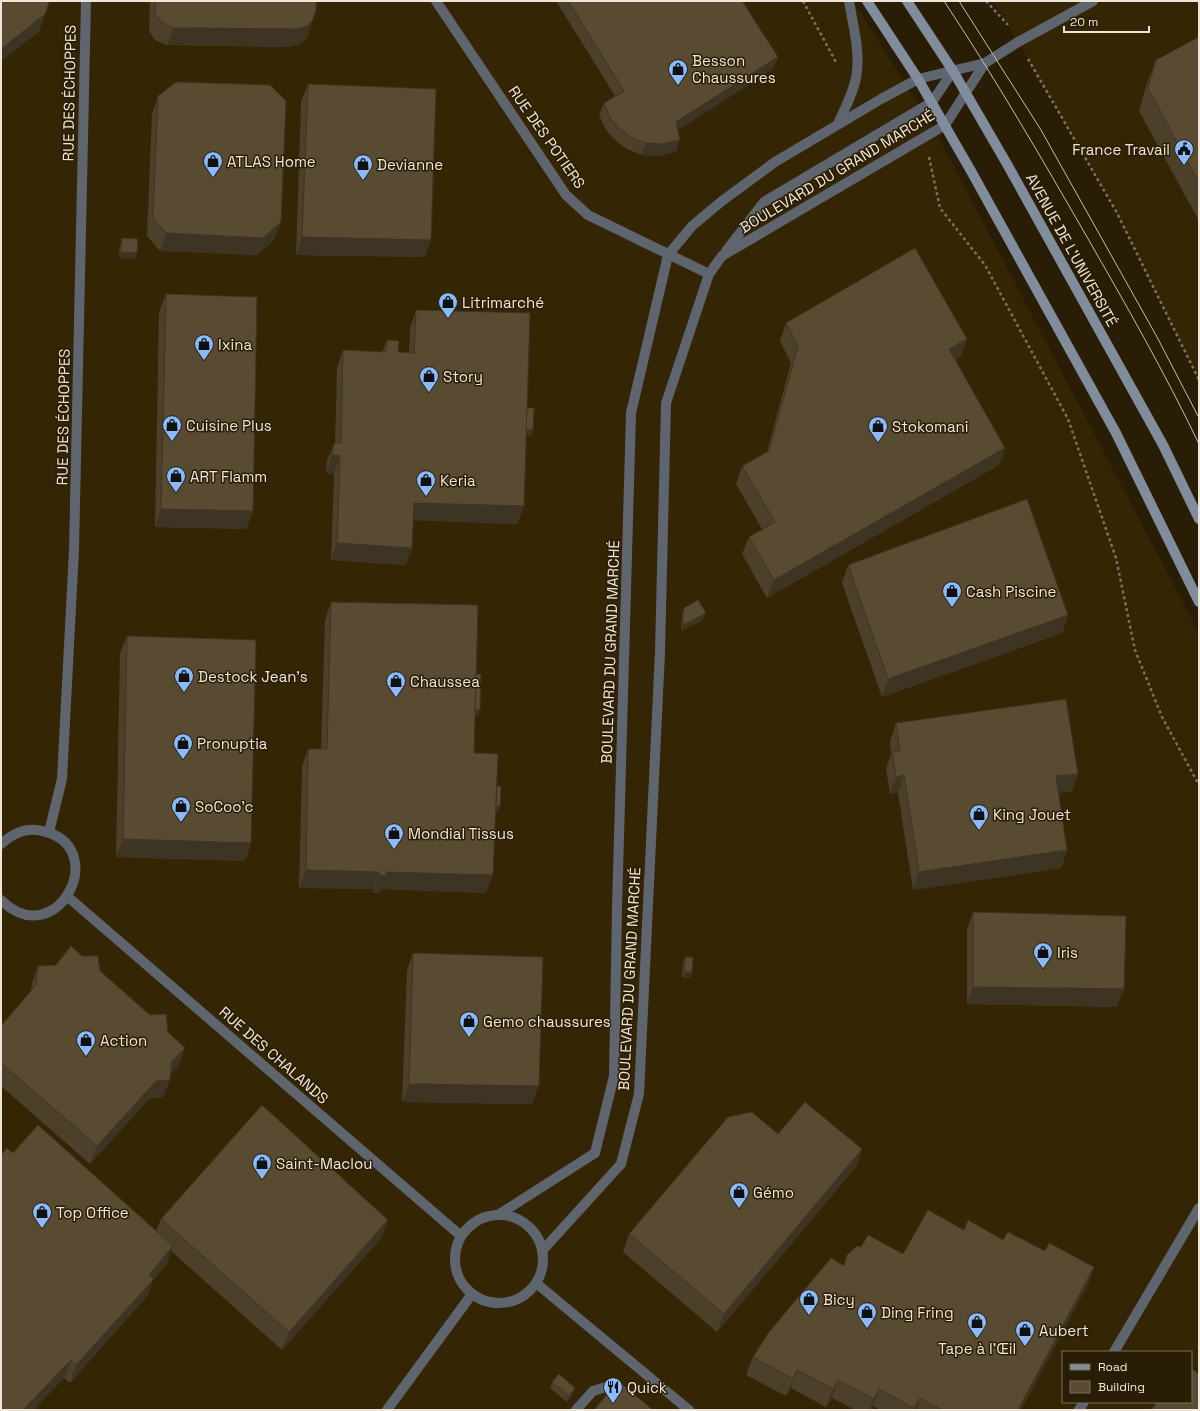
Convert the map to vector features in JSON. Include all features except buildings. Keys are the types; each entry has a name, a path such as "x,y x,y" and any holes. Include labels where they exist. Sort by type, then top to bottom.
{"main road":[{"path":"867,1 932,102 1116,432 1199,602"},
{"name":"AVENUE DE L'UNIVERSITÉ","path":"907,1 966,93 1163,445 1199,519"}],"street":[{"name":"RUE DES ÉCHOPPES","path":"49,832 62,779 74,550 86,1"},
{"name":"RUE DES POTIERS","path":"436,1 566,195 588,215 709,274"},
{"path":"838,124 856,80 857,70 858,56 849,1"},
{"path":"953,71 985,63 1018,42 1093,1"},
{"name":"BOULEVARD DU GRAND MARCHÉ","path":"722,256 945,125 985,63"},
{"name":"BOULEVARD DU GRAND MARCHÉ","path":"498,1214 595,1153 614,1076 617,900 631,413 668,255 692,226 722,201 775,162 894,91 918,79 953,71"},
{"name":"BOULEVARD DU GRAND MARCHÉ","path":"542,1250 620,1164 639,1094 660,652 666,403 709,274 764,202 932,102 953,71"},
{"path":"1,844 9,836 22,831 36,830 49,832 60,839 69,848 74,860 76,873 74,886 68,897 59,906 48,912 36,915 23,913 11,909 1,900"},
{"name":"RUE DES CHALANDS","path":"68,897 461,1236"},
{"path":"1115,1351 1199,1208"},
{"path":"498,1214 513,1217 527,1224 537,1236 542,1250 543,1262 541,1273 536,1283 523,1296 506,1302 494,1303 482,1300 472,1294 463,1284 457,1273 455,1260 456,1248 461,1236 471,1225 484,1217 498,1214"},
{"path":"536,1283 689,1410"},
{"path":"387,1410 472,1294"},
{"path":"576,1410 593,1391 609,1386 637,1410"}],"path":[{"path":"804,1 836,63 857,70"},
{"path":"986,1 1008,25"},
{"path":"1028,58 1117,214 1199,380"},
{"path":"923,138 932,165 940,208 985,265 1068,419 1116,558 1135,650 1162,716 1199,785"}],"shaded area":[{"path":"1,1 853,1 933,127 1199,633 1199,1410 1,1410"},
{"path":"993,1 1199,1 1199,380 1117,213"}],"tram line":[{"path":"944,1 1000,88 1087,237 1159,365 1199,444"},
{"path":"959,1 1041,130 1157,337 1199,418"}],"place":[{"name":"Besson Chaussures","path":"678,86"},
{"name":"France Travail","path":"1184,166"},
{"name":"ATLAS Home","path":"213,178"},
{"name":"Devianne","path":"363,181"},
{"name":"Litrimarché","path":"448,319"},
{"name":"Ixina","path":"204,361"},
{"name":"Story","path":"429,393"},
{"name":"Cuisine Plus","path":"172,442"},
{"name":"Stokomani","path":"878,443"},
{"name":"ART Flamm","path":"176,493"},
{"name":"Keria","path":"426,497"},
{"name":"Cash Piscine","path":"952,608"},
{"name":"Destock Jean's","path":"184,693"},
{"name":"Chaussea","path":"396,698"},
{"name":"Pronuptia","path":"183,760"},
{"name":"SoCoo'c","path":"181,823"},
{"name":"King Jouet","path":"979,831"},
{"name":"Mondial Tissus","path":"394,850"},
{"name":"Iris","path":"1043,969"},
{"name":"Gemo chaussures","path":"469,1038"},
{"name":"Action","path":"86,1057"},
{"name":"Saint-Maclou","path":"262,1180"},
{"name":"Gémo","path":"739,1209"},
{"name":"Top Office","path":"42,1229"},
{"name":"Bicy","path":"809,1316"},
{"name":"Ding Fring","path":"867,1329"},
{"name":"Tape à l'Œil","path":"977,1339"},
{"name":"Aubert","path":"1025,1347"},
{"name":"Quick","path":"613,1404"}]}
